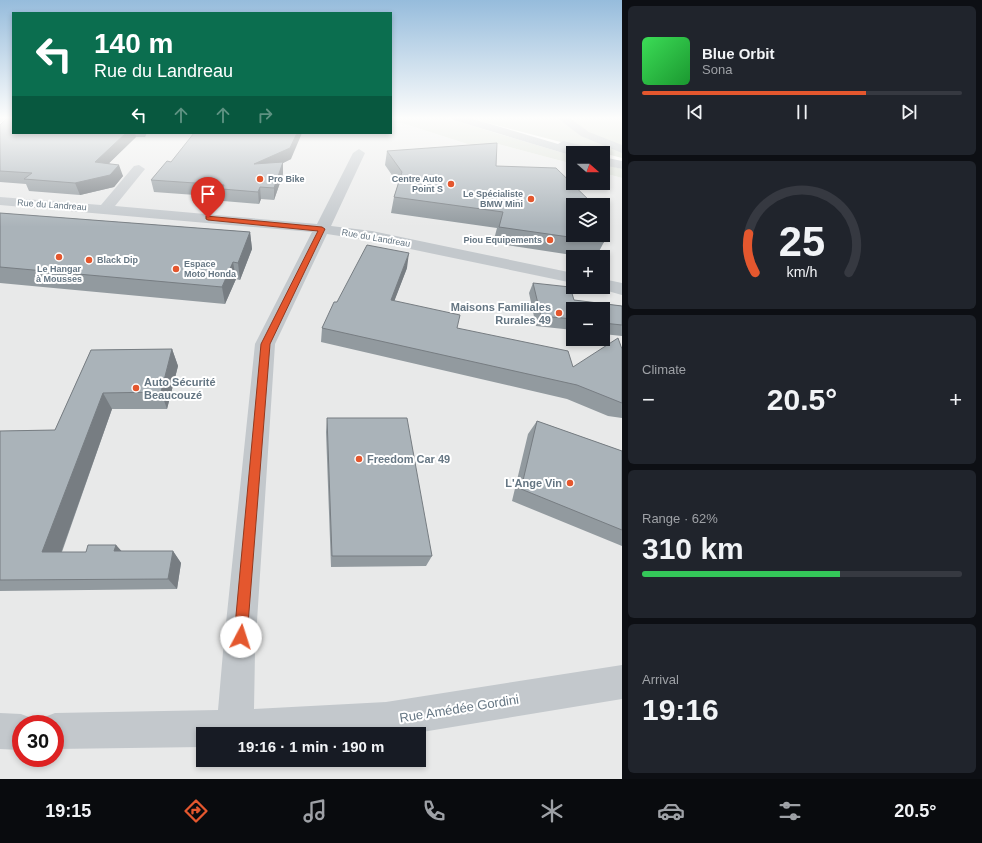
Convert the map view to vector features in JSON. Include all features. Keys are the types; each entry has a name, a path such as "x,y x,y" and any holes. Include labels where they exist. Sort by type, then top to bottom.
{"street":[{"path":"235,727 265,344 358,154"},
{"path":"610,156 622,159"},
{"path":"610,162 622,165"},
{"path":"105,209 139,169"},
{"name":"Rue du Landreau","path":"0,201 273,223 322,229 372,236 566,277"},
{"path":"610,286 622,289"},
{"name":"Rue Amédée Gordini","path":"254,727 386,720 622,682"},
{"name":"Rue Amédée Gordini","path":"64,731 196,729"},
{"path":"0,731 12,732"}],"shaded area":[{"path":"0,154 537,154 566,162 566,190 610,190 610,175 622,178 622,779 0,779"},
{"path":"537,154 566,154 566,162"},
{"path":"610,154 622,154 622,158 610,155"},
{"path":"610,166 622,169 622,178 610,175"}],"building":[{"path":"0,154 103,154 95,162 119,165 110,175 75,183 24,179 32,173 0,171"},
{"path":"177,154 276,154 254,164 283,162 274,188 260,187 258,192 222,189 224,185 151,180 167,161 171,162"},
{"path":"389,154 497,154 496,166 556,168 566,178 566,190 579,190 587,198 566,198 566,237 499,227 503,212 394,197 402,172"},
{"path":"0,213 250,232 238,263 233,262 222,287 0,267"},
{"path":"367,245 409,253 391,300 460,315 457,328 568,351 573,367 606,346 610,346 610,343 618,338 622,349 622,403 577,385 322,328 334,302 337,302"},
{"path":"533,283 566,287 566,294 572,294 574,300 590,302 566,302 566,318 541,316"},
{"path":"610,304 622,306 622,325 610,324"},
{"path":"172,349 161,392 103,393 42,552 86,552 88,545 116,545 114,551 173,551 168,579 0,580 0,431 55,430 91,350"},
{"path":"327,418 407,418 432,556 332,556"},
{"path":"537,421 622,451 622,530 521,489"}],"place":[{"name":"Pro Bike","path":"260,179"},
{"name":"Centre Auto Point S","path":"451,184"},
{"name":"Le Spécialiste BMW Mini","path":"531,199"},
{"name":"Piou Equipements","path":"550,240"},
{"name":"Le Hangar à Mousses","path":"59,257"},
{"name":"Black Dip","path":"89,260"},
{"name":"Espace Moto Honda","path":"176,269"},
{"name":"Maisons Familiales Rurales 49","path":"559,313"},
{"name":"Auto Sécurité Beaucouzé","path":"136,388"},
{"name":"Freedom Car 49","path":"359,459"},
{"name":"L'Ange Vin","path":"570,483"}],"route":[{"path":"208,218 273,223 322,229 265,344 241,637"}]}
